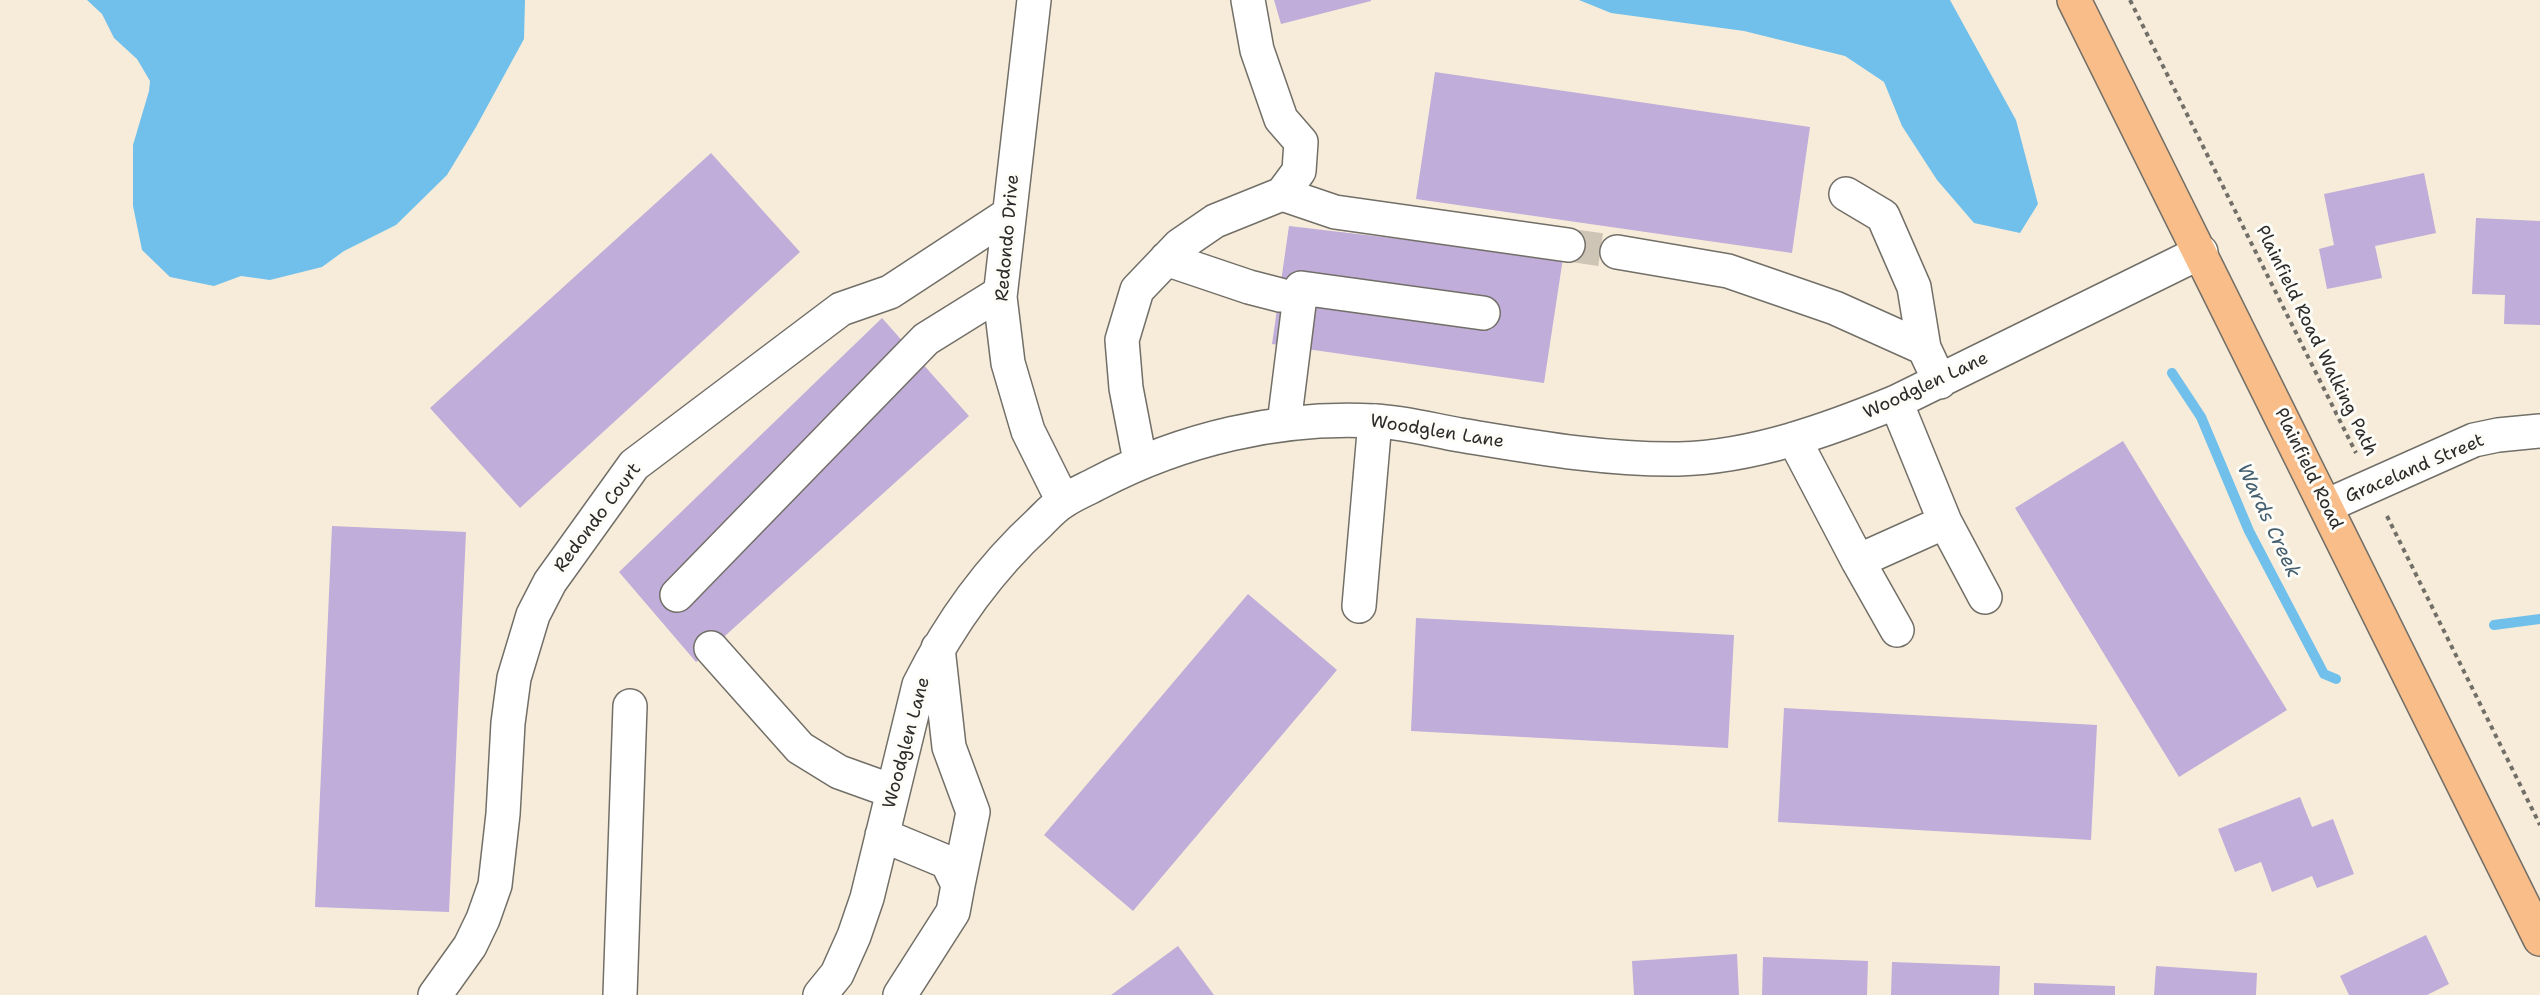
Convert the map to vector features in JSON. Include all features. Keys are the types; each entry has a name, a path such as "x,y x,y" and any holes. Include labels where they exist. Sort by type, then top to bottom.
{"main road":[{"name":"Plainfield Road","path":"2074,0 2540,939"}],"street":[{"name":"Redondo Drive","path":"1034,0 1000,293 1008,363 1014,386 1028,431 1063,501"},
{"path":"1140,461 1126,388 1122,340 1137,290 1179,245 1215,221 1282,194 1299,171 1301,142 1281,119 1257,50 1248,0"},
{"path":"1282,194 1335,212 1568,245"},
{"path":"1846,194 1883,216 1914,287 1924,348 1940,382"},
{"name":"Redondo Court","path":"435,995 470,946 495,885 503,814 508,723 514,678 532,615 550,582 634,465 841,309 890,292 1009,214"},
{"path":"1617,252 1728,271 1835,308 1924,348"},
{"name":"Woodglen Lane","path":"820,995 837,974 854,936 867,898 919,685 938,648 960,614 1022,538 1063,501 1140,461 1260,427 1316,421 1376,421 1611,458 1682,459 1763,448 1846,423 1896,402 2201,252"},
{"path":"1166,259 1239,284 1280,295"},
{"path":"1284,424 1301,288 1484,313"},
{"path":"676,595 926,339 1000,293"},
{"path":"1896,402 1945,522 1985,597"},
{"path":"1359,606 1376,421"},
{"name":"Graceland Street","path":"2326,506 2474,440 2540,431"},
{"path":"1794,439 1897,630"},
{"path":"1858,561 1945,522"},
{"path":"711,648 800,748 839,772 892,791"},
{"path":"900,995 953,912 973,812 948,747 938,648"},
{"path":"620,995 630,706"},
{"path":"882,835 947,862 958,885"}],"path":[{"name":"Plainfield Road Walking Path","path":"2130,0 2540,825"}],"water":[{"path":"87,0 525,0 524,39 447,175 396,225 344,251 322,267 270,280 241,276 214,286 170,277 142,250 133,206 133,145 150,81 137,59 114,38 102,14"},
{"path":"1579,0 1950,0 2016,120 2038,204 2020,233 1974,223 1937,180 1902,126 1884,82 1845,56 1744,31 1611,13"}],"building":[{"path":"1274,0 1371,0 1371,1 1281,24"},
{"path":"1435,72 1810,127 1792,253 1416,199"},
{"path":"711,153 800,252 520,508 430,408"},
{"path":"2424,173 2436,233 2375,246 2382,278 2327,289 2319,249 2334,245 2324,194"},
{"path":"2476,218 2540,221 2540,325 2504,324 2505,295 2472,294"},
{"path":"1289,226 1563,258 1544,383 1272,344"},
{"path":"882,318 969,416 696,662 619,572"},
{"path":"2123,441 2287,710 2179,777 2015,508"},
{"path":"332,526 466,532 449,912 315,907"},
{"path":"1248,594 1337,670 1133,911 1044,835"},
{"path":"1416,618 1734,635 1728,748 1411,731"},
{"path":"1784,708 2097,725 2091,840 1778,822"},
{"path":"2300,797 2312,827 2333,819 2354,874 2317,888 2312,876 2272,892 2261,862 2235,872 2218,829"},
{"path":"2426,935 2449,984 2427,995 2349,995 2340,976"},
{"path":"1178,946 1214,995 1111,995"},
{"path":"1737,954 1739,995 1634,995 1632,961"},
{"path":"1763,957 1868,961 1867,995 1762,995"},
{"path":"1892,962 2000,966 1999,995 1891,995"},
{"path":"2156,966 2257,973 2256,995 2154,995"},
{"path":"2034,983 2115,986 2115,995 2034,995"}],"waterway":[{"name":"Wards Creek","path":"2172,373 2201,417 2249,531 2324,674 2336,679"},
{"name":"Wards Creek","path":"2494,625 2540,619"}],"tunnel":[{"path":"1568,245 1617,252"}]}
